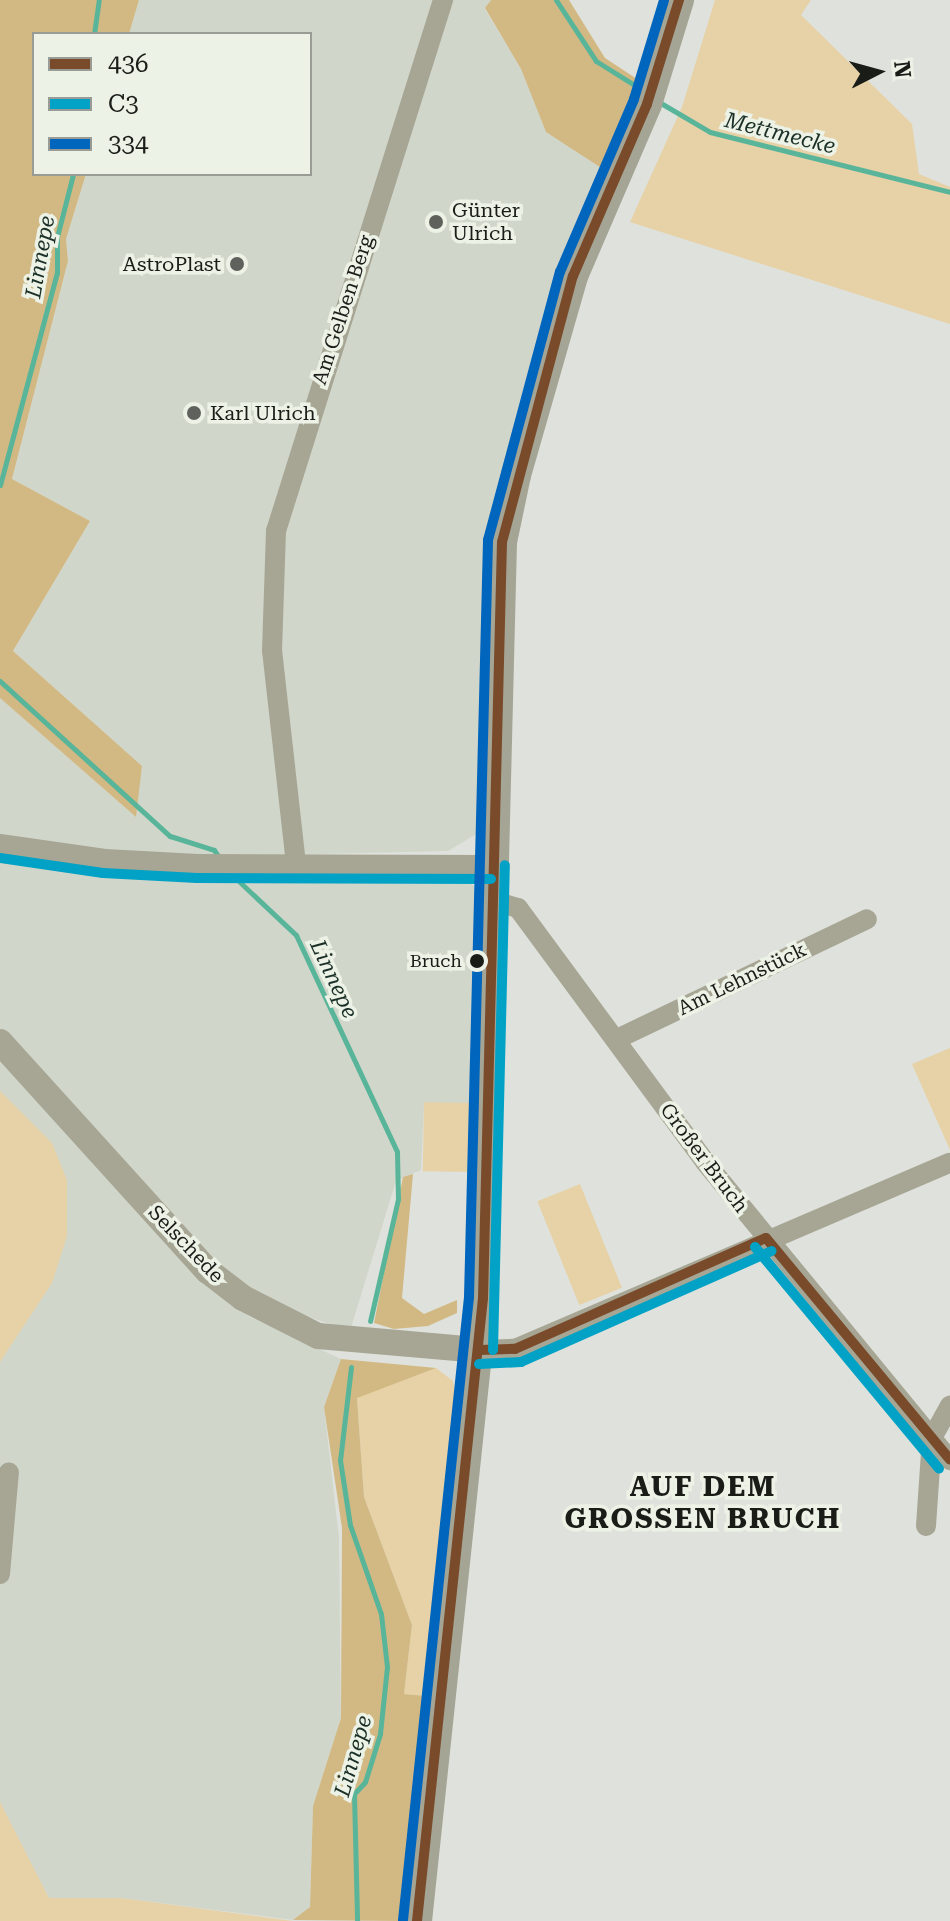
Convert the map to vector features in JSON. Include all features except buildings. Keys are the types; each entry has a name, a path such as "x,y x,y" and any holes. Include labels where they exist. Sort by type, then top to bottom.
{"main road":[{"path":"417,1921 479,1350 498,589 509,506 573,276 650,94 679,0"}],"street":[{"name":"Am Gelben Berg","path":"296,864 272,651 276,531 443,0"},
{"path":"0,844 105,859 198,864 491,865"},
{"name":"Großer Bruch","path":"490,900 518,908 766,1238 950,1460"},
{"name":"Am Lehnstück","path":"617,1039 867,919"},
{"name":"Selschede","path":"0,1042 208,1271 243,1298 318,1336 479,1350"},
{"path":"479,1350 515,1349 766,1238 950,1163"},
{"path":"926,1526 932,1438 950,1406"},
{"path":"0,1574 9,1472"}],"shaded area":[{"path":"0,0 139,0 130,32 32,32 32,176 85,176 66,239 68,261 12,479 90,521 13,651 142,766 136,817 0,698"},
{"path":"139,0 491,0 485,9 521,69 546,131 606,171 555,281 487,529 478,833 448,851 105,859 0,846 0,698 135,816 142,766 13,651 90,521 12,479 68,261 66,239 85,176 312,176 312,32 130,32"},
{"path":"491,0 569,0 605,58 640,81 606,171 546,132 521,69 485,8"},
{"path":"715,0 811,0 801,15 912,124 919,174 950,187 950,324 630,222 682,107"},
{"path":"0,858 166,874 442,872 462,875 474,886 478,907 473,1103 424,1105 421,1170 396,1181 350,1331 288,1310 239,1283 158,1205 0,1028"},
{"path":"950,1048 950,1150 912,1064"},
{"path":"0,1054 198,1270 248,1316 341,1359 324,1407 339,1538 341,1718 313,1807 310,1908 293,1920 121,1898 49,1898 0,1802"},
{"path":"0,1091 52,1143 67,1180 67,1236 52,1283 0,1362"},
{"path":"424,1102 473,1103 472,1172 423,1171"},
{"path":"413,1174 402,1298 424,1314 457,1300 457,1313 428,1326 394,1329 374,1323 403,1177"},
{"path":"580,1184 622,1288 579,1305 537,1201"},
{"path":"341,1359 436,1368 357,1398 364,1497 412,1625 404,1694 426,1696 400,1921 293,1920 310,1907 313,1806 341,1718 342,1528 324,1407"},
{"path":"436,1368 453,1381 460,1421 426,1696 404,1694 412,1625 364,1497 357,1397"},
{"path":"0,1802 49,1898 121,1898 293,1921 0,1921"}],"waterway":[{"name":"Linnepe","path":"94,32 99,0"},
{"name":"Mettmecke","path":"556,0 596,61 641,89"},
{"name":"Mettmecke","path":"659,102 710,132 950,192"},
{"name":"Linnepe","path":"0,485 57,273 57,237 72,176"},
{"name":"Linnepe","path":"0,681 170,836 214,850 220,859"},
{"name":"Linnepe","path":"227,870 296,935 397,1152 398,1199 370,1321"},
{"name":"Linnepe","path":"351,1367 340,1460 350,1525 381,1614 387,1667 380,1734 365,1782 354,1794 357,1921"}],"transit line":[{"name":"334","path":"403,1920 469,1297 488,540 560,272 634,99 664,0"},
{"name":"436","path":"417,1921 483,1298 502,542 573,276 647,104 679,0"},
{"name":"C3","path":"0,858 103,873 197,878 491,879"},
{"name":"C3","path":"493,1350 505,865"},
{"name":"436","path":"766,1238 950,1460"},
{"name":"436","path":"479,1350 515,1349 766,1238"},
{"name":"C3","path":"755,1247 939,1469"},
{"name":"C3","path":"479,1364 521,1362 772,1251"}],"place":[{"name":"Günter Ulrich","path":"436,222"},
{"name":"AstroPlast","path":"237,264"},
{"name":"Karl Ulrich","path":"194,413"},
{"name":"Bruch","path":"477,961"}],"district":[{"name":"AUF DEM GROSSEN BRUCH","path":"703,1503"}]}
